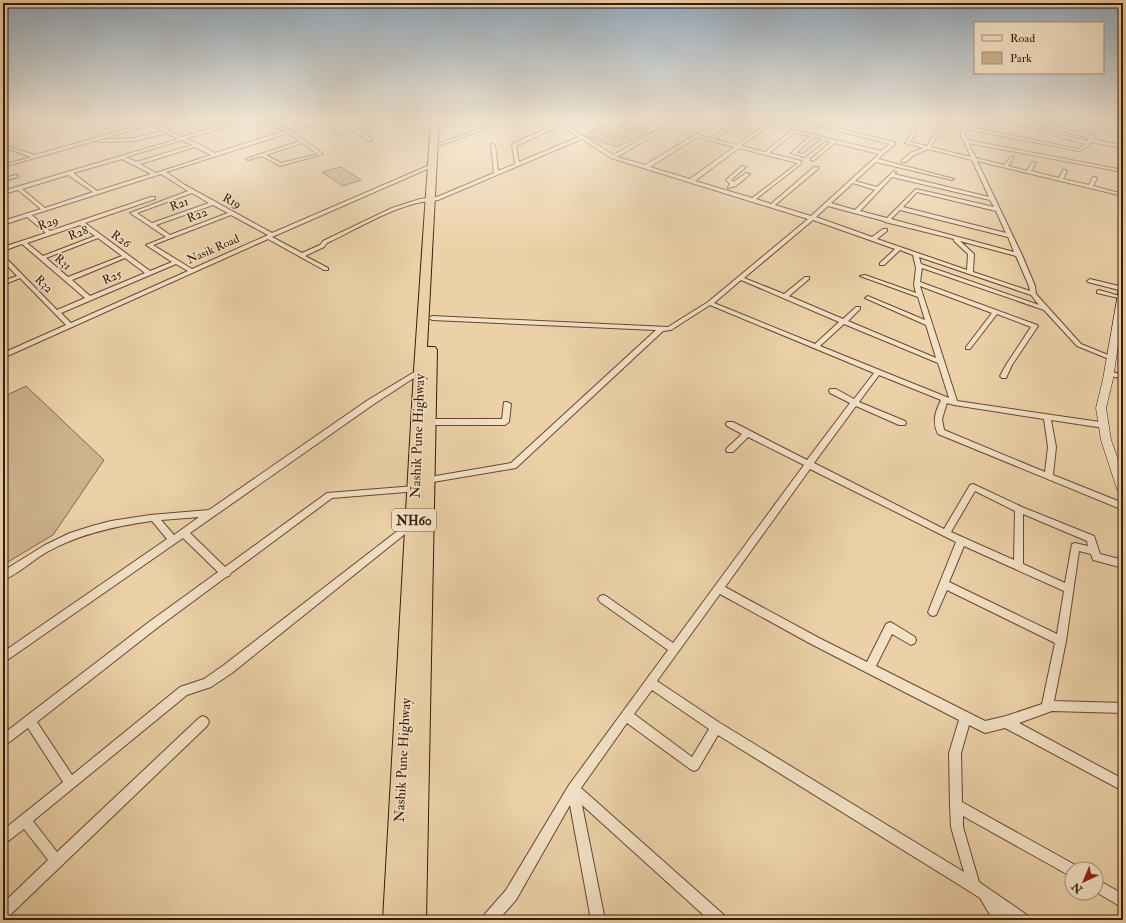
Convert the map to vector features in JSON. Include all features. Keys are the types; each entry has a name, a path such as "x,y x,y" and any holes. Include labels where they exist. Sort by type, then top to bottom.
{"highway":[{"name":"Nashik Pune Highway","path":"414,920 423,556 421,484 426,282 437,163"},
{"name":"Nashik Pune Highway","path":"394,920 414,523 429,422 425,369 432,318 434,198 432,166"}],"street":[{"path":"3,166 14,163"},
{"path":"3,193 102,163"},
{"path":"3,223 190,163"},
{"path":"277,163 280,165 287,163"},
{"path":"495,163 496,174"},
{"path":"300,254 320,247 325,242 395,210 434,198 521,163"},
{"path":"633,163 812,218 1033,294 1079,345 1111,358"},
{"path":"646,167 652,163"},
{"path":"691,181 715,163"},
{"path":"752,200 799,163"},
{"path":"432,318 668,329 710,303 812,218 871,163"},
{"path":"887,163 952,179"},
{"path":"975,163 1032,286 1033,294"},
{"path":"994,163 1123,195"},
{"path":"1029,171 1034,163"},
{"path":"1075,168 1077,163"},
{"path":"1082,163 1123,171"},
{"path":"1110,163 1123,166"},
{"path":"136,164 155,174"},
{"name":"Nasik Road","path":"4,354 432,166"},
{"path":"856,212 899,166"},
{"path":"734,185 727,180 744,167"},
{"path":"771,206 816,168"},
{"path":"1061,179 1065,171"},
{"name":"R19","path":"162,172 192,192 213,202 326,269"},
{"path":"69,173 97,193"},
{"path":"725,191 748,174"},
{"path":"891,175 993,199"},
{"path":"3,180 16,176"},
{"path":"1090,186 1095,178"},
{"path":"851,181 878,189"},
{"path":"18,188 45,210"},
{"path":"887,221 916,190 998,210"},
{"path":"170,237 133,213 192,192"},
{"name":"R29","path":"3,249 153,198"},
{"name":"R21","path":"152,225 213,202"},
{"path":"827,204 1018,255"},
{"path":"899,208 1010,236"},
{"name":"R22","path":"176,262 149,245 232,213"},
{"path":"28,215 49,233"},
{"name":"R26","path":"80,222 149,273"},
{"path":"872,239 885,230"},
{"name":"R28","path":"42,258 99,236"},
{"path":"954,239 971,254"},
{"name":"R31","path":"23,242 90,299"},
{"path":"971,254 985,247"},
{"path":"882,264 899,248"},
{"path":"916,254 918,265 917,283 920,296 954,402"},
{"path":"970,272 971,254"},
{"path":"67,280 126,256"},
{"name":"R32","path":"3,258 70,326"},
{"path":"176,262 192,271"},
{"name":"R25","path":"57,312 176,262"},
{"path":"918,265 1046,309"},
{"path":"3,283 21,276"},
{"path":"863,276 920,296"},
{"path":"740,278 941,362"},
{"path":"786,297 807,278"},
{"path":"1090,281 1122,290"},
{"path":"917,283 1035,326 1009,365 1004,376"},
{"path":"1099,292 1122,290"},
{"path":"1122,290 1109,373 1100,408 1106,440 1119,467 1123,490"},
{"path":"868,298 929,324"},
{"path":"710,303 954,402 1104,425"},
{"path":"816,346 858,308"},
{"path":"968,348 996,312"},
{"path":"3,741 153,625 226,573 330,495 421,484 512,466 661,328"},
{"path":"3,658 371,402 425,369"},
{"path":"489,920 511,895 573,790 842,418 856,403 878,372"},
{"path":"1109,373 1123,377"},
{"path":"833,391 856,403 902,423"},
{"path":"945,399 937,422 941,432 1123,507"},
{"path":"429,422 505,422 507,404"},
{"path":"1047,417 1052,447 1049,476"},
{"path":"730,424 946,534 1069,589"},
{"path":"730,450 747,433"},
{"path":"946,534 973,488 1091,539 1096,557 1123,564"},
{"path":"1018,566 1019,509"},
{"path":"3,576 55,544 96,528 154,518 211,512"},
{"path":"154,518 172,539"},
{"path":"3,838 184,691 207,683 228,670 414,523"},
{"path":"183,532 226,573"},
{"path":"933,612 961,541"},
{"path":"1047,708 1061,641 1075,547 1095,551"},
{"path":"944,584 1061,641"},
{"path":"719,588 815,641 964,718 985,727 1006,722 1052,706 1123,708"},
{"path":"603,599 674,650"},
{"path":"869,669 890,628 911,640"},
{"path":"651,683 716,727 974,886 1022,920"},
{"path":"627,716 694,765 716,727"},
{"path":"964,718 955,753 957,827 974,886 989,901 1000,920"},
{"path":"29,720 70,783"},
{"path":"3,912 203,722"},
{"path":"1006,722 1123,785"},
{"path":"573,790 598,920"},
{"path":"573,790 719,920"},
{"path":"956,805 1064,867"},
{"path":"24,820 57,861"},
{"path":"1104,890 1123,901"}],"green space":[{"path":"341,167 361,180 343,186 322,172"},
{"path":"26,386 104,460 53,535 3,565 3,397"}]}
